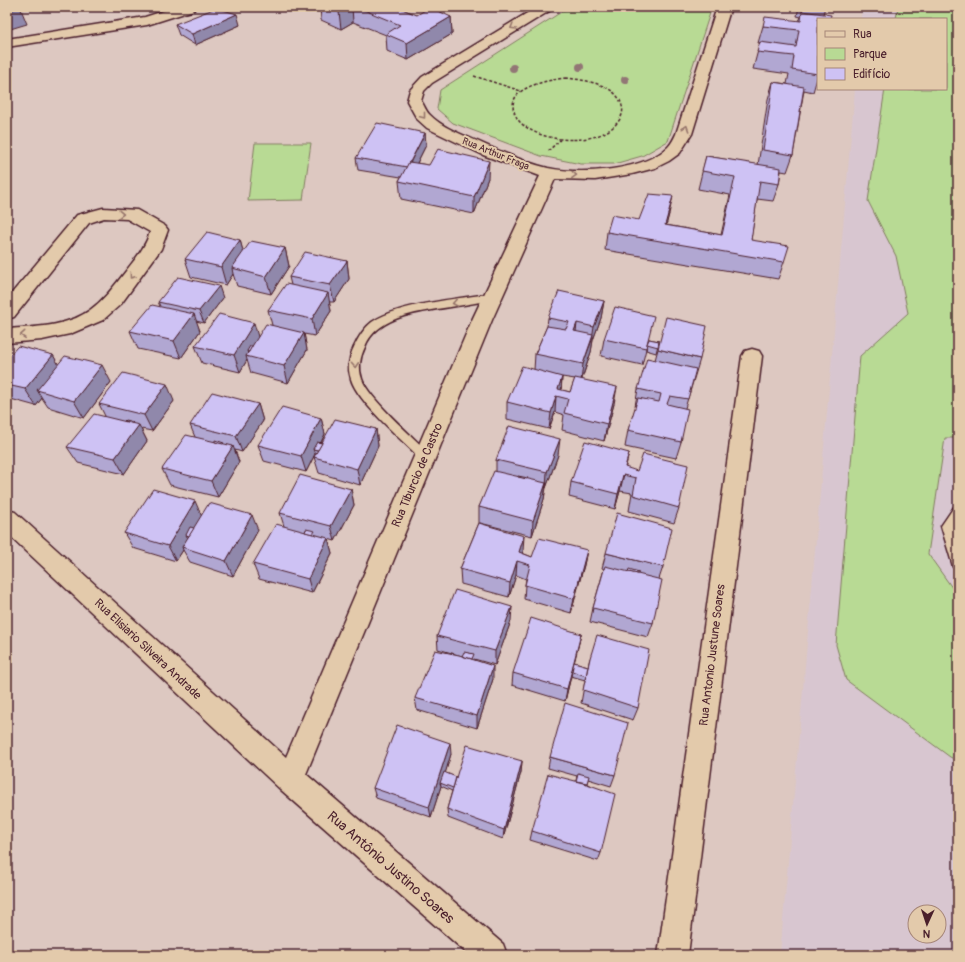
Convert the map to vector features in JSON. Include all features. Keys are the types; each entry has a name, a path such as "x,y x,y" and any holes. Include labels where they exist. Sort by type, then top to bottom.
{"street":[{"path":"7,43 147,20 189,7"},
{"name":"Rua Arthur Fraga","path":"546,7 427,80 417,90 414,101 422,116 432,125 509,161 550,173 594,176 629,171 655,161 673,150 684,134 724,7"},
{"name":"Rua Tiburcio de Castro","path":"290,779 482,320 550,173"},
{"path":"7,312 83,220 103,213 131,214 159,230 156,245 114,299 96,315 70,327 42,333 7,336"},
{"name":"Rua Antonio Justune Soares","path":"673,955 752,356"},
{"name":"Rua Elisiario Silveira Andrade","path":"7,519 290,779"},
{"name":"Rua Antônio Justino Soares","path":"290,779 492,955"}],"lane":[{"path":"425,456 367,397 356,379 354,360 362,340 374,326 387,318 404,312 493,296"},
{"path":"958,511 947,526 958,563"}],"path":[{"path":"473,76 521,91"},
{"path":"566,78 600,84 612,92 621,101 624,111 621,121 612,130 598,136 580,139 561,139 542,136 527,129 517,120 512,110 514,100 521,91 533,84 548,80 566,78"},
{"path":"546,152 561,139"}],"shaded area":[{"path":"862,7 958,7 958,955 780,955 855,90 947,90 947,18 861,18"}],"green space":[{"path":"569,7 712,7 668,141 642,156 614,164 581,164 541,156 453,123 437,109 440,90"},
{"path":"898,7 958,7 958,438 945,438 928,554 958,596 958,761 950,757 846,680 836,645 860,356 908,313 896,256 868,201 885,90 947,90 947,18 896,18"},
{"path":"255,143 311,143 303,200 248,201"}],"building":[{"path":"7,7 20,7 7,11"},
{"path":"328,7 348,7 339,12"},
{"path":"357,7 397,7 417,15 430,7 451,17 407,43 386,34 400,25"},
{"path":"216,8 237,14 192,34 175,24"},
{"path":"802,11 831,15 830,18 817,18 817,74 792,70 794,56 757,52 760,42 796,47 799,30 763,26 765,17 801,21"},
{"path":"773,82 804,87 793,155 763,150"},
{"path":"377,123 425,133 407,167 356,158"},
{"path":"438,149 489,161 474,197 399,181 409,162 429,165"},
{"path":"706,156 781,168 779,184 760,181 751,240 789,246 784,262 607,232 612,215 639,220 649,194 673,196 665,225 722,235 735,177 702,171"},
{"path":"207,232 240,240 221,267 185,259"},
{"path":"251,241 285,248 266,277 232,268"},
{"path":"305,252 347,261 330,285 289,277"},
{"path":"178,277 219,286 199,311 158,302"},
{"path":"286,284 328,293 312,319 268,310"},
{"path":"559,291 604,301 594,327 577,323 574,331 593,335 583,364 535,354 547,326 566,329 569,322 548,318"},
{"path":"152,305 194,314 174,341 130,331"},
{"path":"615,307 654,316 646,348 604,339"},
{"path":"219,314 254,323 234,355 195,346"},
{"path":"666,317 707,326 700,359 658,349"},
{"path":"266,324 304,333 284,366 246,356"},
{"path":"649,339 659,341 658,347 647,344"},
{"path":"18,346 53,355 25,389 7,385 7,358"},
{"path":"250,346 252,346 249,352 247,351"},
{"path":"65,356 102,365 74,401 37,390"},
{"path":"647,358 696,369 688,399 670,396 667,404 688,409 681,442 628,430 638,398 659,402 661,394 638,389"},
{"path":"522,366 562,377 558,389 570,392 575,378 617,387 607,424 564,413 568,399 556,396 551,413 507,402"},
{"path":"123,373 167,384 144,415 99,404"},
{"path":"212,392 258,404 236,436 190,425"},
{"path":"282,407 321,418 301,456 258,445"},
{"path":"94,414 139,425 115,458 67,447"},
{"path":"335,419 376,429 357,469 314,457"},
{"path":"509,426 560,439 547,472 496,460"},
{"path":"186,435 233,446 211,481 162,469"},
{"path":"215,440 224,443 215,442"},
{"path":"585,441 629,453 625,467 637,471 643,454 688,465 679,508 633,495 636,478 623,475 618,494 571,482"},
{"path":"317,442 322,443 318,450 313,449"},
{"path":"494,471 546,483 533,521 479,507"},
{"path":"300,475 351,489 331,526 280,513"},
{"path":"518,476 528,478 527,479"},
{"path":"153,489 195,501 168,546 124,533"},
{"path":"209,503 252,515 226,561 182,547"},
{"path":"617,513 672,528 663,567 606,553"},
{"path":"479,523 524,536 519,552 532,557 539,538 587,550 574,599 525,585 530,565 517,561 510,583 460,569"},
{"path":"276,524 328,538 308,579 253,564"},
{"path":"190,527 194,528 189,536 186,535"},
{"path":"306,529 315,531 313,534 305,532"},
{"path":"605,566 662,580 653,623 593,608"},
{"path":"629,569 639,572 638,574 628,572"},
{"path":"455,590 512,607 495,651 437,636"},
{"path":"531,618 581,634 567,689 513,673"},
{"path":"597,635 649,650 638,708 583,690"},
{"path":"435,650 459,655 493,666 477,716 415,698"},
{"path":"464,652 474,654 472,659 462,656"},
{"path":"574,662 588,666 586,676 572,671"},
{"path":"565,703 628,723 615,775 550,757"},
{"path":"397,725 450,743 429,807 373,788"},
{"path":"467,745 522,761 504,830 447,809"},
{"path":"444,772 456,777 453,788 440,783"},
{"path":"578,773 589,776 587,783 576,781"},
{"path":"548,774 587,784 615,794 601,853 532,831"}]}
